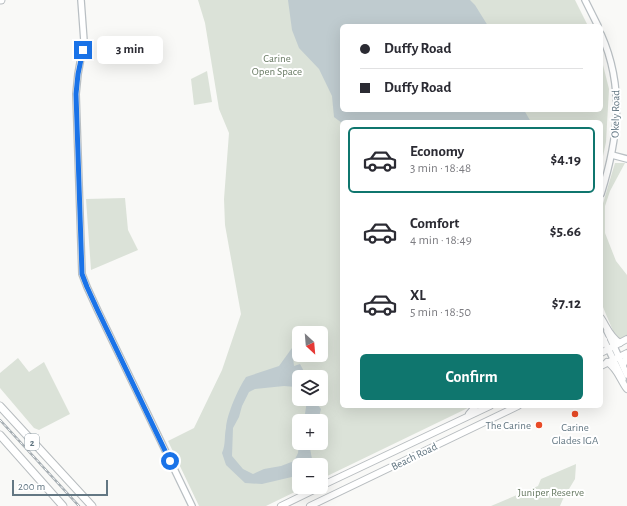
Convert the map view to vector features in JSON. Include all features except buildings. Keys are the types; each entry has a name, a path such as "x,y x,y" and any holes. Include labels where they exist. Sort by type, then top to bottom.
{"highway":[{"name":"2","path":"0,406 92,506"},
{"name":"2","path":"0,435 63,506"}],"main road":[{"path":"82,0 81,10 84,41 76,94 82,274 98,311 192,506"},
{"path":"585,0 597,24"},
{"name":"Okely Road","path":"603,38 612,66 616,95 617,121 612,153 603,187"},
{"path":"612,153 627,158"},
{"path":"603,321 612,337 620,343"},
{"path":"603,324 627,388"},
{"path":"603,351 627,339"},
{"path":"603,341 611,347"},
{"path":"604,364 627,353"},
{"path":"623,365 627,357"},
{"path":"616,358 623,365 627,374"},
{"path":"604,364 617,370 623,384 627,388"},
{"path":"466,417 474,408"},
{"name":"Beach Road","path":"328,483 486,408"},
{"name":"Beach Road","path":"310,506 514,408"},
{"name":"Beach Road","path":"281,506 306,494"}],"green space":[{"name":"Carine Open Space","path":"198,0 575,0 587,24 340,24 340,112 603,112 603,65 609,89 606,142 603,156 603,120 340,120 340,408 468,408 328,476 328,458 292,458 292,493 266,506 199,506 168,441 194,428 222,370 241,314 225,225 224,199 229,133 219,109 205,23"},
{"path":"207,71 212,102 194,105 191,79"},
{"path":"615,163 625,163 610,191 605,206 605,233 616,261 627,275 627,336 617,340 603,307 603,203"},
{"path":"125,198 128,230 138,250 91,270 86,199"},
{"path":"18,358 29,372 44,362 70,414 39,430 34,428 0,388 0,373"},
{"name":"Juniper Reserve","path":"576,464 575,479 560,506 491,506 538,486 541,479"}],"shaded area":[{"path":"288,0 470,0 475,5 487,24 340,24 340,112 525,112 530,120 340,120 340,122 334,117 332,96 319,69 299,48 292,30"},
{"path":"292,348 292,362 294,362 294,366 300,364 303,370 292,370 292,387 255,389 249,392 233,428 232,456 243,469 253,474 264,469 281,466 292,462 292,477 262,484 245,483 226,465 222,453 227,422 236,395 246,377 279,366"},
{"path":"306,406 319,406 321,409 320,414 305,414"},
{"path":"298,450 310,450 312,458 296,458"}],"railway":[{"path":"0,420 79,506"}],"place":[{"name":"Carine Glades IGA","path":"575,414"},
{"name":"The Carine","path":"539,425"}],"route":[{"path":"83,50 76,85 82,274 98,311 170,461"}]}
